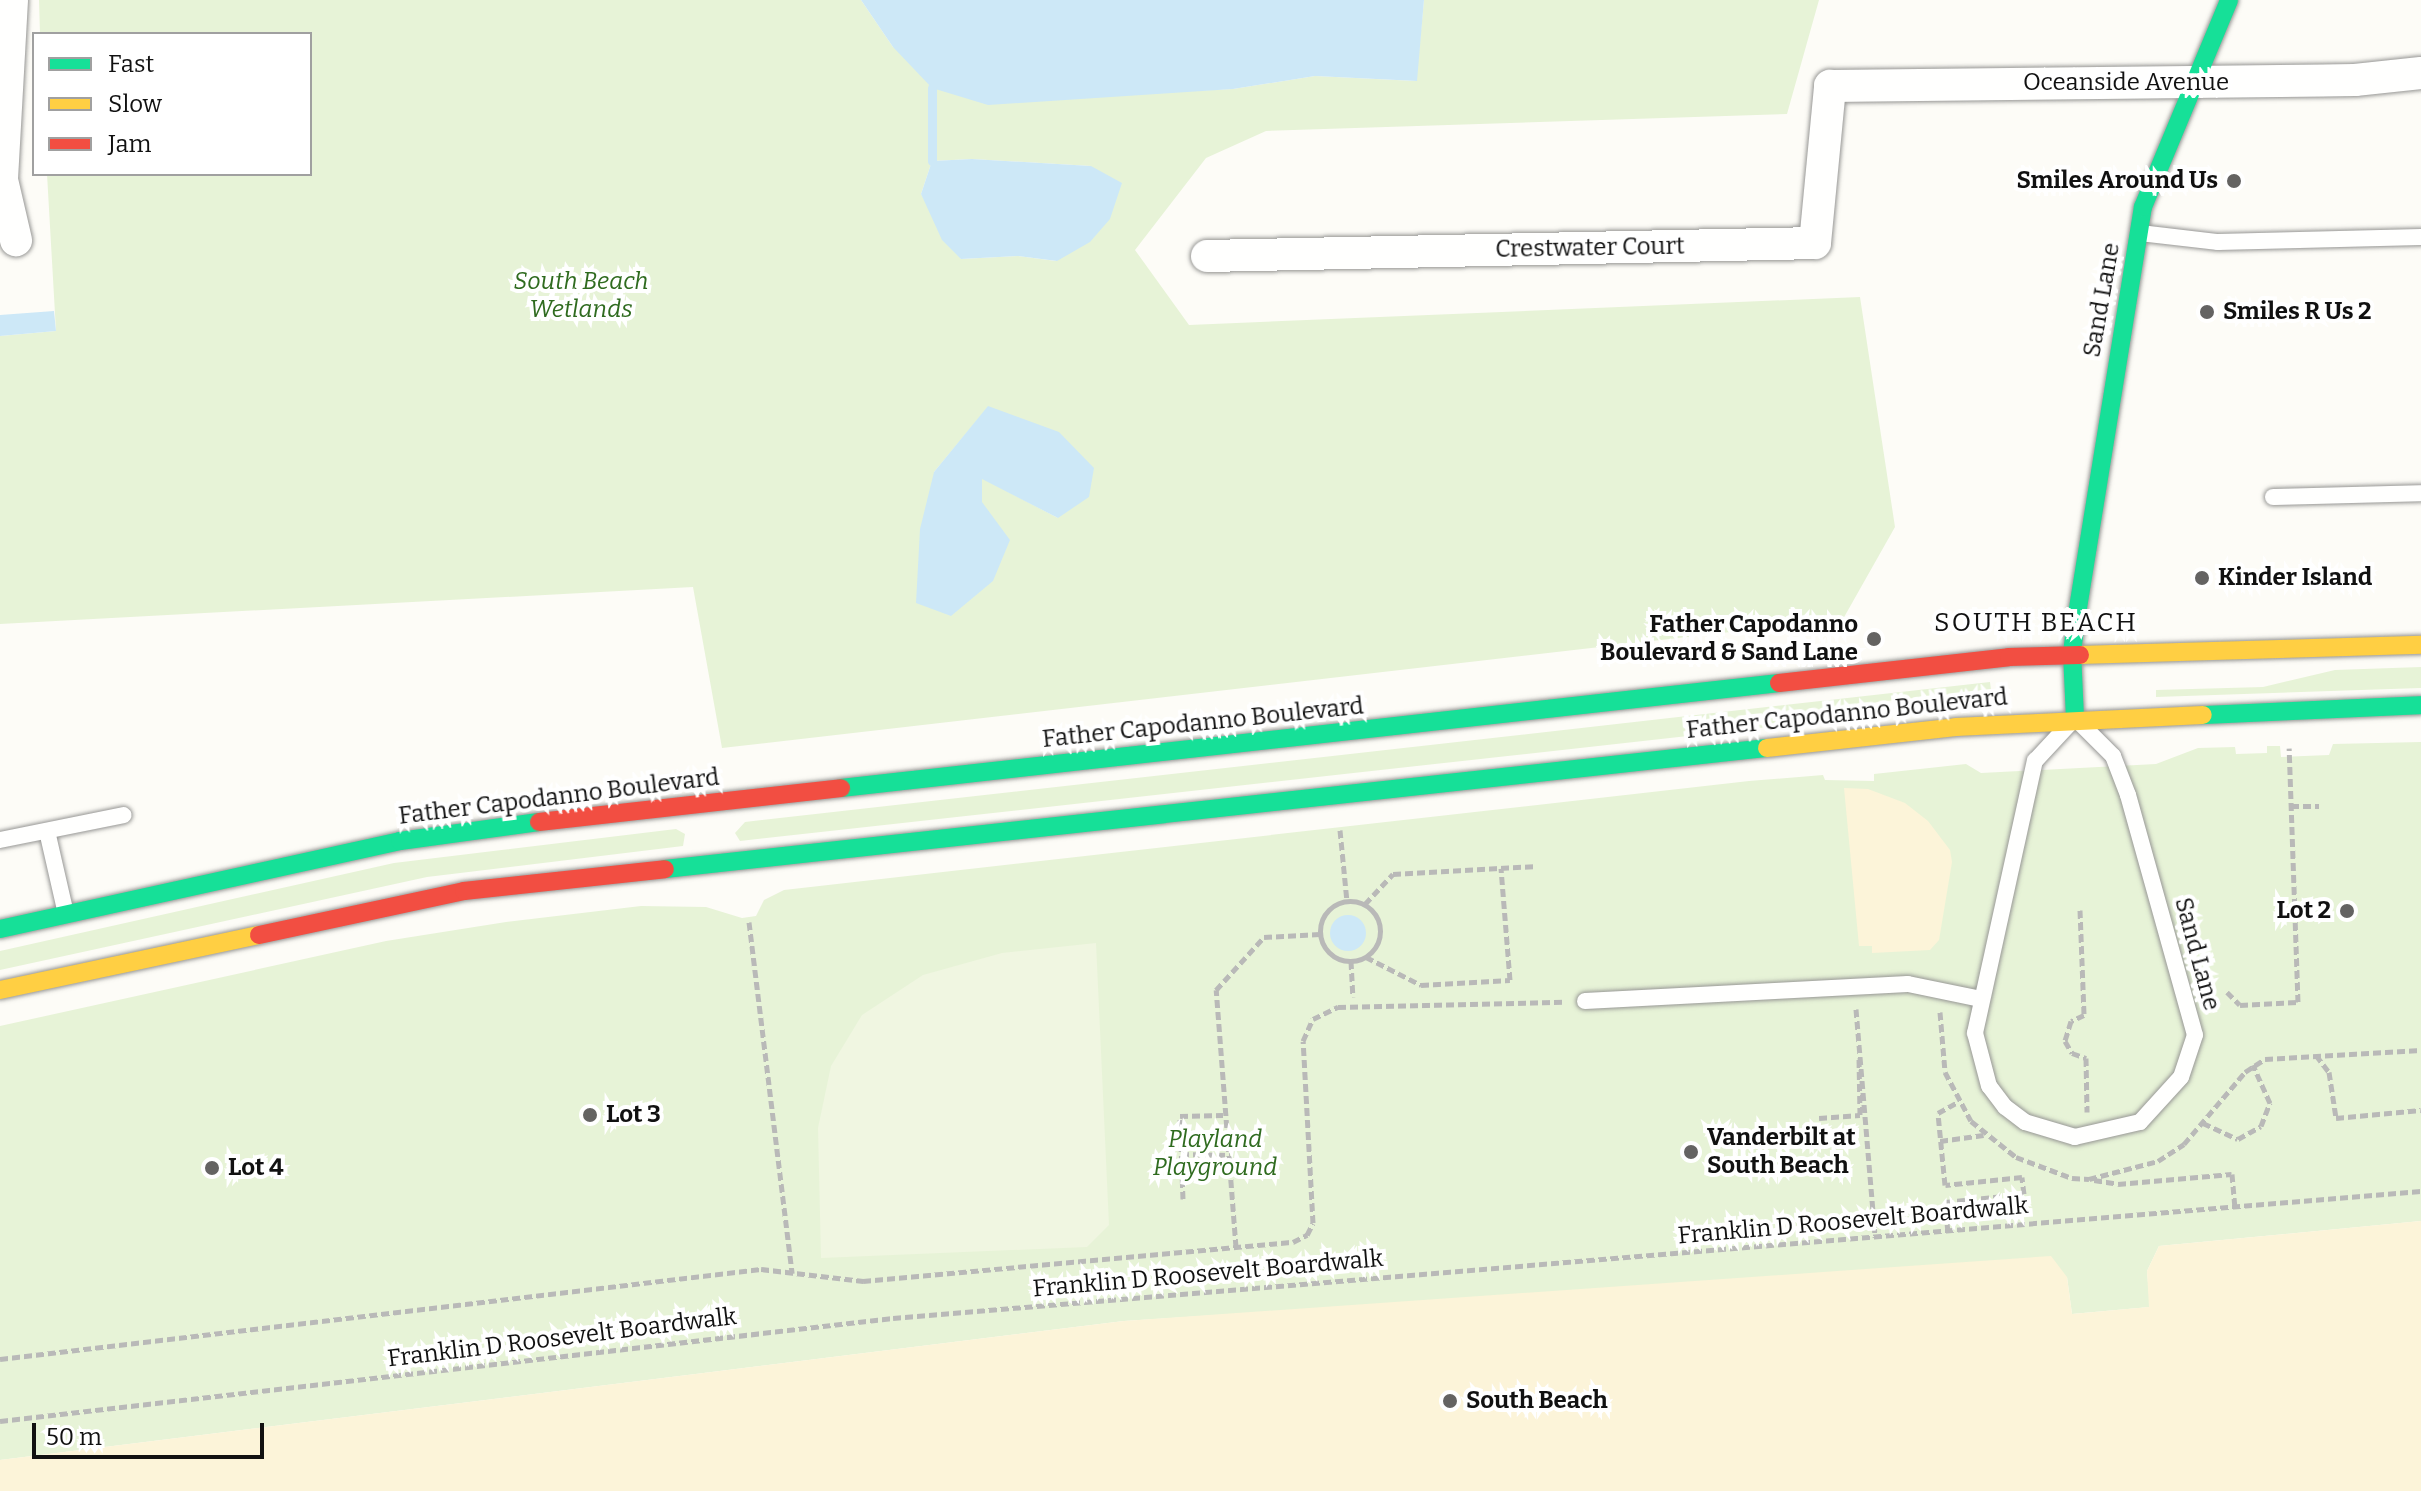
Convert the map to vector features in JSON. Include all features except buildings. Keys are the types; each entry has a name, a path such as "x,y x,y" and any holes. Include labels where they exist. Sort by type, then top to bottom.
{"main road":[{"name":"Sand Lane","path":"2075,718 2072,653 2143,207 2229,0"},
{"name":"Father Capodanno Boulevard","path":"0,929 400,841 491,827 2072,653 2421,645"},
{"name":"Father Capodanno Boulevard","path":"0,990 464,891 1735,749 2075,718 2421,705"}],"street":[{"path":"12,0 2,180 16,240"},
{"name":"Oceanside Avenue","path":"1830,86 2355,80 2421,73"},
{"name":"Crestwater Court","path":"1207,256 1815,243 1830,86"}],"lane":[{"path":"2138,233 2218,242 2421,237"},
{"path":"2273,497 2421,493"},
{"name":"Sand Lane","path":"2075,718 2113,756 2128,795 2195,1035 2191,1055 2164,1100 2140,1122 2088,1137 2052,1134 2025,1122 1989,1086 1975,1033 2035,761 2075,718"},
{"path":"0,840 124,815"},
{"path":"47,831 66,914"},
{"path":"1585,1001 1908,984 1981,999"}],"path":[{"path":"2227,992 2240,1005 2298,1002 2289,739"},
{"path":"2291,806 2319,806"},
{"path":"1339,822 1347,901"},
{"path":"1365,904 1393,874 1534,866"},
{"path":"1365,904 1347,901 1324,916 1320,934 1327,951 1351,961 1366,957 1421,985 1510,980 1501,868"},
{"path":"1365,904 1380,930 1366,957"},
{"path":"2080,910 2084,1015 2067,1027 2065,1041 2072,1053 2086,1058 2088,1117"},
{"path":"749,922 792,1273"},
{"path":"1236,1247 1230,1155 1223,1115 1216,990 1264,937 1320,934"},
{"path":"1351,961 1353,997"},
{"path":"1854,988 1875,1238"},
{"path":"0,1359 761,1269 863,1281 1293,1242 1312,1228 1303,1041 1319,1014 1354,1006 1585,1001"},
{"path":"2421,1050 2316,1055 2329,1072 2336,1118 2421,1110"},
{"path":"1819,1118 1860,1115 1860,1055"},
{"path":"2203,1123 2238,1139 2261,1126 2270,1103 2253,1065"},
{"path":"1948,1232 1945,1202 2024,1194 2022,1177 1945,1185 1938,1113 1958,1102"},
{"path":"1183,1199 1180,1116 1223,1115"},
{"path":"1940,1141 1984,1135"},
{"path":"1181,1154 1230,1155"},
{"path":"2089,1179 2118,1184 2232,1174 2235,1207"},
{"name":"Franklin D Roosevelt Boardwalk","path":"0,1421 893,1318 2421,1191"}],"green space":[{"name":"South Beach Wetlands","path":"39,0 861,0 893,47 1126,94 1233,89 1315,76 1416,81 1424,0 1819,0 1787,114 1266,131 1206,158 1135,250 1189,325 1860,297 1895,527 1843,619 722,748 693,587 0,624 0,336 56,331 47,176 312,176 312,32 40,32","holes":["972,159 1091,166 1056,261 1018,256 961,259 921,194 932,161","988,407 1058,518 982,478 982,502 934,472"]},
{"path":"2421,667 2421,688 2156,697 2156,690 2263,687 2335,670"},
{"path":"1990,682 1991,690 1877,702 1805,723 740,841 735,833 745,822"},
{"name":"Playland Playground","path":"2421,742 2421,1221 2159,1246 2147,1271 2150,1307 2072,1314 2067,1277 1515,1296 1124,1321 0,1460 0,1026 386,941 506,922 641,906 706,907 742,918 756,916 764,900 784,890 1749,781 1823,775 1825,780 1874,781 1874,774 1966,764 1981,773 2156,764 2198,748 2235,747 2236,754 2267,753 2267,746 2280,746 2281,757 2329,755 2333,744"},
{"path":"676,829 685,834 683,846 427,877 0,970 0,951 394,863"},
{"path":"1096,943 1109,1225 1087,1247 821,1258 818,1128 831,1066 862,1015 923,975 1002,953"}],"sand":[{"path":"1844,788 1868,789 1905,803 1928,821 1950,850 1952,862 1939,940 1930,950 1872,953 1872,946 1859,946"},
{"name":"South Beach","path":"2421,1221 2421,1491 0,1491 0,1460 1124,1321 2051,1256 2067,1277 2072,1314 2149,1307 2147,1271 2159,1246"}],"water":[{"path":"861,0 1424,0 1417,81 1315,76 1233,89 988,105 932,88 893,47"},
{"path":"972,159 1091,166 1122,183 1110,219 1090,242 1057,261 1018,256 961,259 942,240 921,194 932,161"},
{"path":"54,311 56,331 0,336 0,315"},
{"path":"988,406 1059,432 1094,468 1089,497 1058,518 982,479 982,502 1010,540 993,581 951,616 916,603 920,529 934,472"},
{"path":"1348,915 1361,920 1366,933 1361,946 1348,951 1335,946 1330,933 1335,920"}],"waterway":[{"path":"932,88 932,161"}],"traffic: fast":[{"path":"2075,718 2072,653 2077,614 2143,207 2229,0"},
{"path":"841,788 1779,683"},
{"path":"2203,715 2421,705"},
{"path":"665,869 1767,748"},
{"path":"0,929 400,841 539,822"}],"traffic: slow":[{"path":"2080,655 2421,645"},
{"path":"1767,748 1956,727 2203,715"},
{"path":"0,990 259,935"}],"traffic: jam":[{"path":"1779,683 2009,657 2080,655"},
{"path":"539,822 841,788"},
{"path":"259,935 464,891 665,869"}],"place":[{"name":"Smiles Around Us","path":"2234,181"},
{"name":"Smiles R Us 2","path":"2207,312"},
{"name":"Kinder Island","path":"2202,578"},
{"name":"Father Capodanno Boulevard & Sand Lane","path":"1874,639"},
{"name":"Lot 2","path":"2347,911"},
{"name":"Lot 3","path":"590,1115"},
{"name":"Vanderbilt at South Beach","path":"1691,1152"},
{"name":"Lot 4","path":"212,1168"},
{"name":"South Beach","path":"1450,1401"}],"district":[{"name":"SOUTH BEACH","path":"2036,623"}]}
